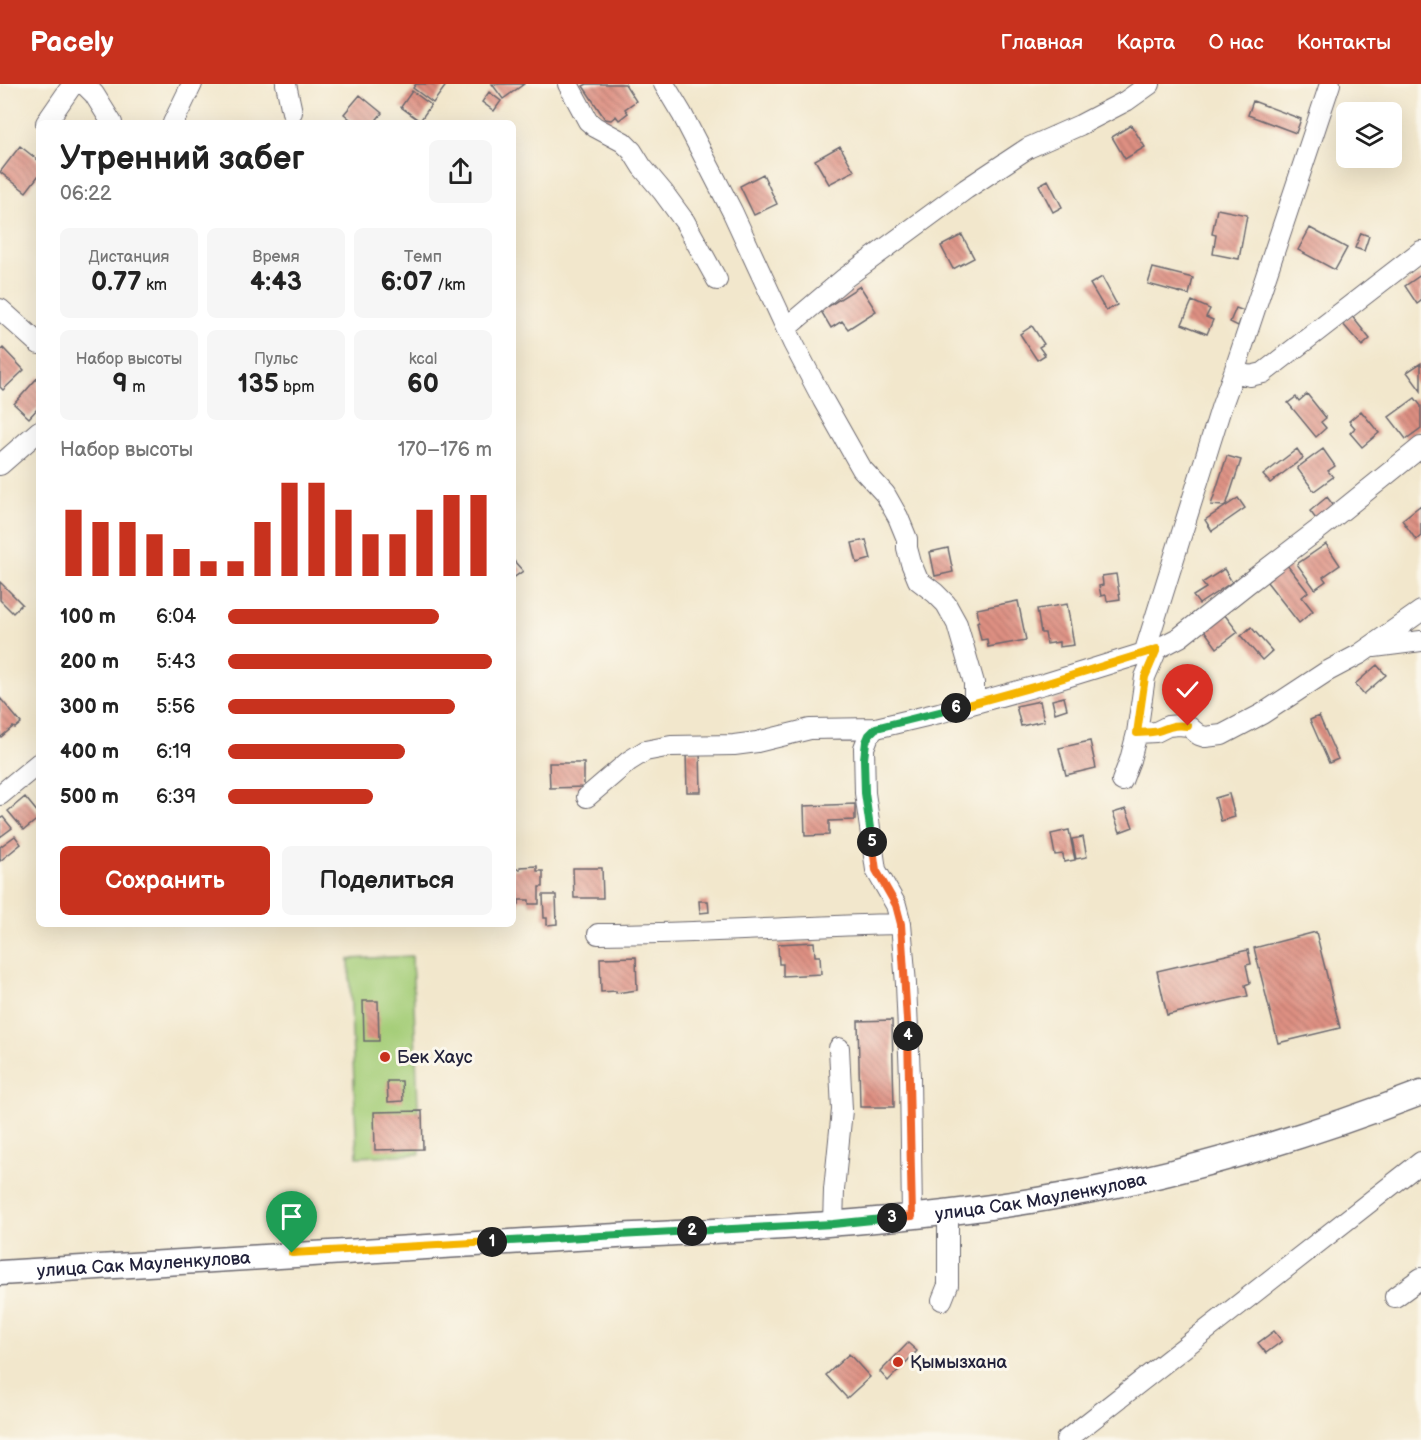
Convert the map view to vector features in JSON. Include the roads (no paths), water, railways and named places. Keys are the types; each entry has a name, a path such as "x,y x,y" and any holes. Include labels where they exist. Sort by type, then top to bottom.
{"main road":[{"name":"улица Сак Мауленкулова","path":"0,1273 304,1253 833,1224 948,1212 1060,1196 1155,1177 1264,1147 1421,1093"}],"street":[{"path":"48,120 73,84"},
{"path":"84,84 94,94 110,120"},
{"path":"174,120 192,84"},
{"path":"286,84 292,112"},
{"path":"568,84 588,122 595,128 623,141 632,151 685,222 717,280"},
{"path":"664,84 732,211 786,328 823,400 862,469 885,494 898,517 907,539 910,563 918,580 946,604 957,624 974,683 974,703"},
{"path":"786,328 844,278 966,189 1028,148 1126,101 1150,84"},
{"path":"1122,781 1137,733 1150,652 1217,419 1330,84"},
{"path":"1234,372 1250,376 1263,373 1421,251"},
{"path":"0,309 36,341"},
{"path":"0,465 36,434"},
{"path":"587,797 629,760 645,751 670,746 734,745 757,742 810,729 876,728 1044,684 1150,652 1180,637 1421,447"},
{"path":"1137,733 1156,732 1168,726 1179,725 1188,726 1199,735 1222,735 1262,714 1326,672 1368,648 1421,611"},
{"path":"1368,648 1421,640"},
{"path":"876,728 869,735 864,748 865,793 876,870 896,905 901,924 910,1077 912,1216"},
{"path":"0,795 36,765"},
{"path":"598,934 654,934 901,924"},
{"path":"833,1224 842,1110 839,1048"},
{"path":"1066,1440 1421,1162"},
{"path":"942,1300 948,1285 948,1212"},
{"path":"1395,1297 1421,1278"}],"place":[{"name":"Бек Хаус","path":"385,1057"},
{"name":"Қымызхана","path":"898,1362"}]}
